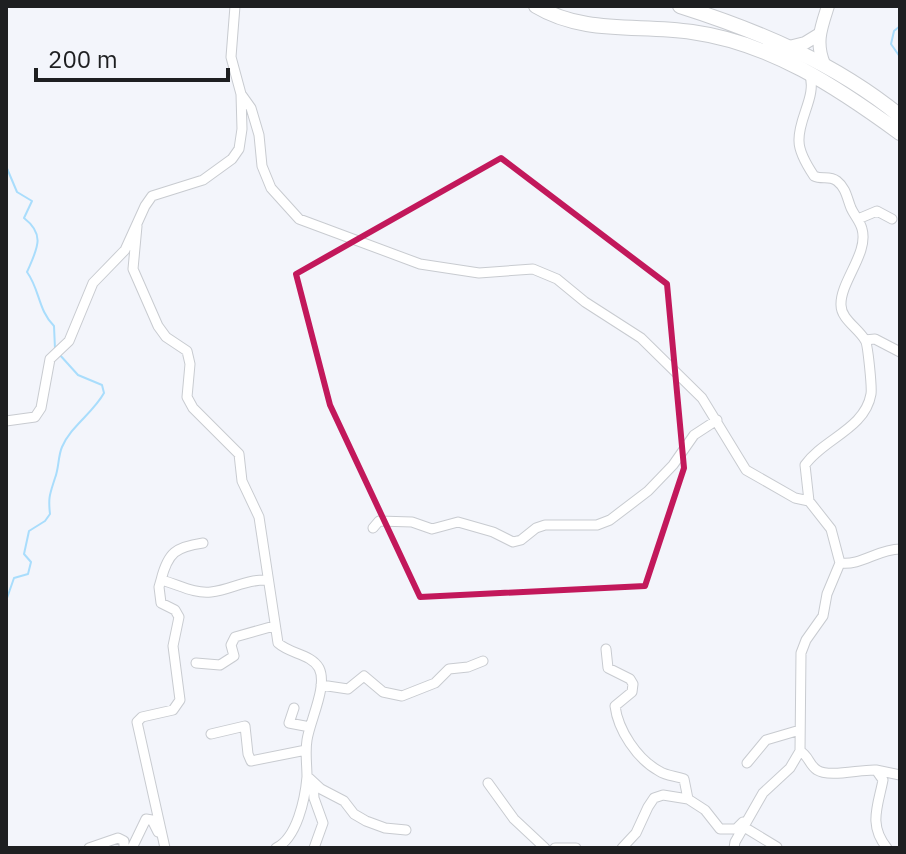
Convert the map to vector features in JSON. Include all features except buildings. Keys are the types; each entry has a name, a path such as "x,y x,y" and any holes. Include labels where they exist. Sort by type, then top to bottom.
{"highway":[{"path":"536,6 552,15 587,26 649,28 722,38 809,72 849,95 900,133"},
{"path":"551,6 583,17 639,21 649,28"},
{"path":"681,6 719,18 824,64 877,97 900,116"}],"main road":[{"path":"824,64 818,50 818,35 828,6"},
{"path":"789,47 805,43 818,35"}],"street":[{"path":"6,421 35,417 41,408 50,359 69,341 93,283 125,250 152,196 194,184 213,174 239,149 241,94 231,57 235,6"},
{"path":"734,848 763,793 790,768 800,751 801,653 823,616 829,586 840,563 831,529 809,501 805,465 851,425 871,395 865,340 845,316 841,306 863,233 844,188 833,179 814,176 800,148 799,135 813,86 809,72"},
{"path":"241,94 251,108 259,135 262,166 271,188 299,219 420,264 469,273 519,269 546,273 641,338 702,398 746,470 795,498 809,501"},
{"path":"858,219 877,211 892,219"},
{"path":"137,226 133,269 158,326 166,337 187,351 190,364 187,397 193,408 239,454 242,481 259,517 278,643 289,653 310,658 318,667 321,685 306,750 314,798 323,823 314,848"},
{"path":"865,340 886,343 900,352"},
{"path":"373,528 379,521 412,522 432,529 458,522 493,532 513,542 545,525 597,525 610,520 648,491 673,465 694,435 717,420"},
{"path":"165,848 137,722 142,717 173,710 180,700 173,646 179,617 175,610 161,603 159,587 165,562 175,551 203,543"},
{"path":"840,563 854,563 882,551 900,549"},
{"path":"161,580 189,590 206,592 245,581 267,580"},
{"path":"196,663 220,665 234,656 231,645 235,637 274,626"},
{"path":"606,649 608,668 630,679 633,684 632,692 615,706 622,730 647,763 658,771 684,779 688,799"},
{"path":"321,685 348,689 364,676 383,692 402,696 435,683 446,671 483,661"},
{"path":"294,708 289,723 310,727"},
{"path":"211,734 245,726 251,761 306,750"},
{"path":"747,763 766,740 800,730"},
{"path":"800,751 821,772 836,774 876,770 900,775"},
{"path":"876,770 883,780 875,811 875,827 887,848"},
{"path":"310,780 340,798 354,814 366,821 385,828 406,830"},
{"path":"276,848 285,844 293,829 310,780"},
{"path":"488,783 514,819 545,848"},
{"path":"622,848 636,833 654,798 663,795 688,799 705,810 720,829 736,829 750,816"},
{"path":"132,848 146,819 152,820 155,829 162,835"},
{"path":"744,827 777,847"},
{"path":"89,848 118,838 124,841 124,848"},
{"path":"555,848 576,848"}],"highlighted area":[{"path":"501,158 667,284 684,468 645,586 420,597 330,405 296,274"}],"waterway":[{"path":"900,26 894,31 891,44 900,57"},
{"path":"6,166 17,192 32,201 24,218 35,230 38,243 27,272 54,326 55,349"},
{"path":"6,601 14,578 28,574 31,562 24,554 29,531 50,514 50,496 62,447 104,393 102,385 78,375 59,354"}]}
